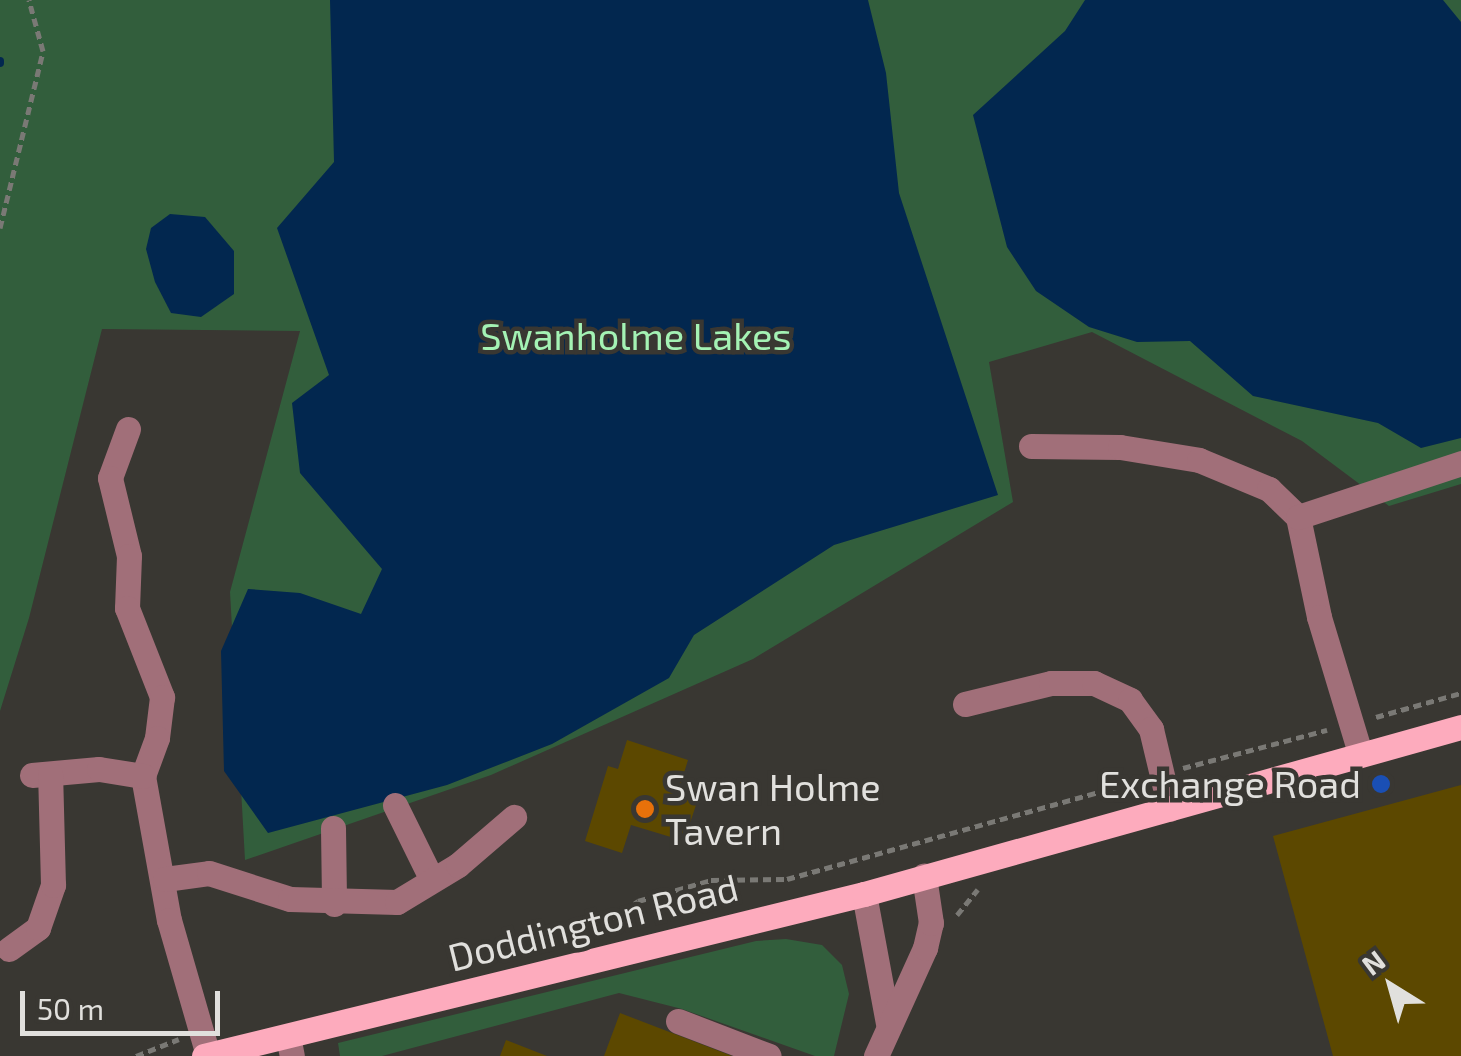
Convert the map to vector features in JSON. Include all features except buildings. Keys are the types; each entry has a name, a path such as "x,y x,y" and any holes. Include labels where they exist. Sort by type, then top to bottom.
{"main road":[{"name":"Doddington Road","path":"204,1048 290,1046 864,894 1461,727"}],"street":[{"path":"128,430 110,478 129,556 126,608 151,660 162,697 157,738 143,776 170,920 204,1048"},
{"path":"1031,446 1120,448 1199,460 1269,489 1298,517 1320,616 1360,753"},
{"path":"1298,517 1461,463"},
{"path":"965,704 1051,683 1094,683 1130,700 1151,729 1170,809"},
{"path":"10,949 38,928 53,885 41,774 99,769 143,776"},
{"path":"395,805 431,878"},
{"path":"165,879 209,873 290,899 334,904 398,902 431,878 458,865 514,817"},
{"path":"333,828 334,904"},
{"path":"876,1056 925,948 931,923 924,876"},
{"path":"864,894 888,1024"},
{"path":"678,1021 769,1056"}],"path":[{"path":"0,228 43,50 30,0"},
{"path":"1393,712 1461,693"},
{"path":"1201,764 1305,737"},
{"path":"584,938 638,900 711,880 787,879 1134,782"},
{"path":"957,914 982,885"},
{"path":"136,1056 163,1042 204,1048"}],"green space":[{"name":"Swanholme Lakes","path":"0,0 1461,0 1461,484 1389,506 1302,441 1092,332 989,362 1013,502 753,659 491,775 245,860 230,592 300,331 102,329 29,618 0,711"},
{"path":"786,939 822,945 842,965 849,994 834,1056 815,1056 682,1009 619,993 382,1056 340,1056 338,1043 756,941"}],"water":[{"path":"330,0 868,0 886,73 899,193 998,495 834,545 694,635 669,678 552,744 447,785 268,833 224,771 221,651 248,589 300,593 361,614 382,569 300,473 292,403 329,375 277,228 334,162"},
{"path":"1085,0 1443,0 1461,22 1461,438 1421,448 1378,423 1253,396 1190,341 1137,342 1089,327 1036,291 1007,247 973,115 1065,31"},
{"path":"170,214 205,217 234,251 234,294 201,317 171,313 155,282 146,249 151,228"}],"place":[{"name":"Exchange Road","path":"1381,784"},
{"name":"Swan Holme Tavern","path":"645,809"}]}
